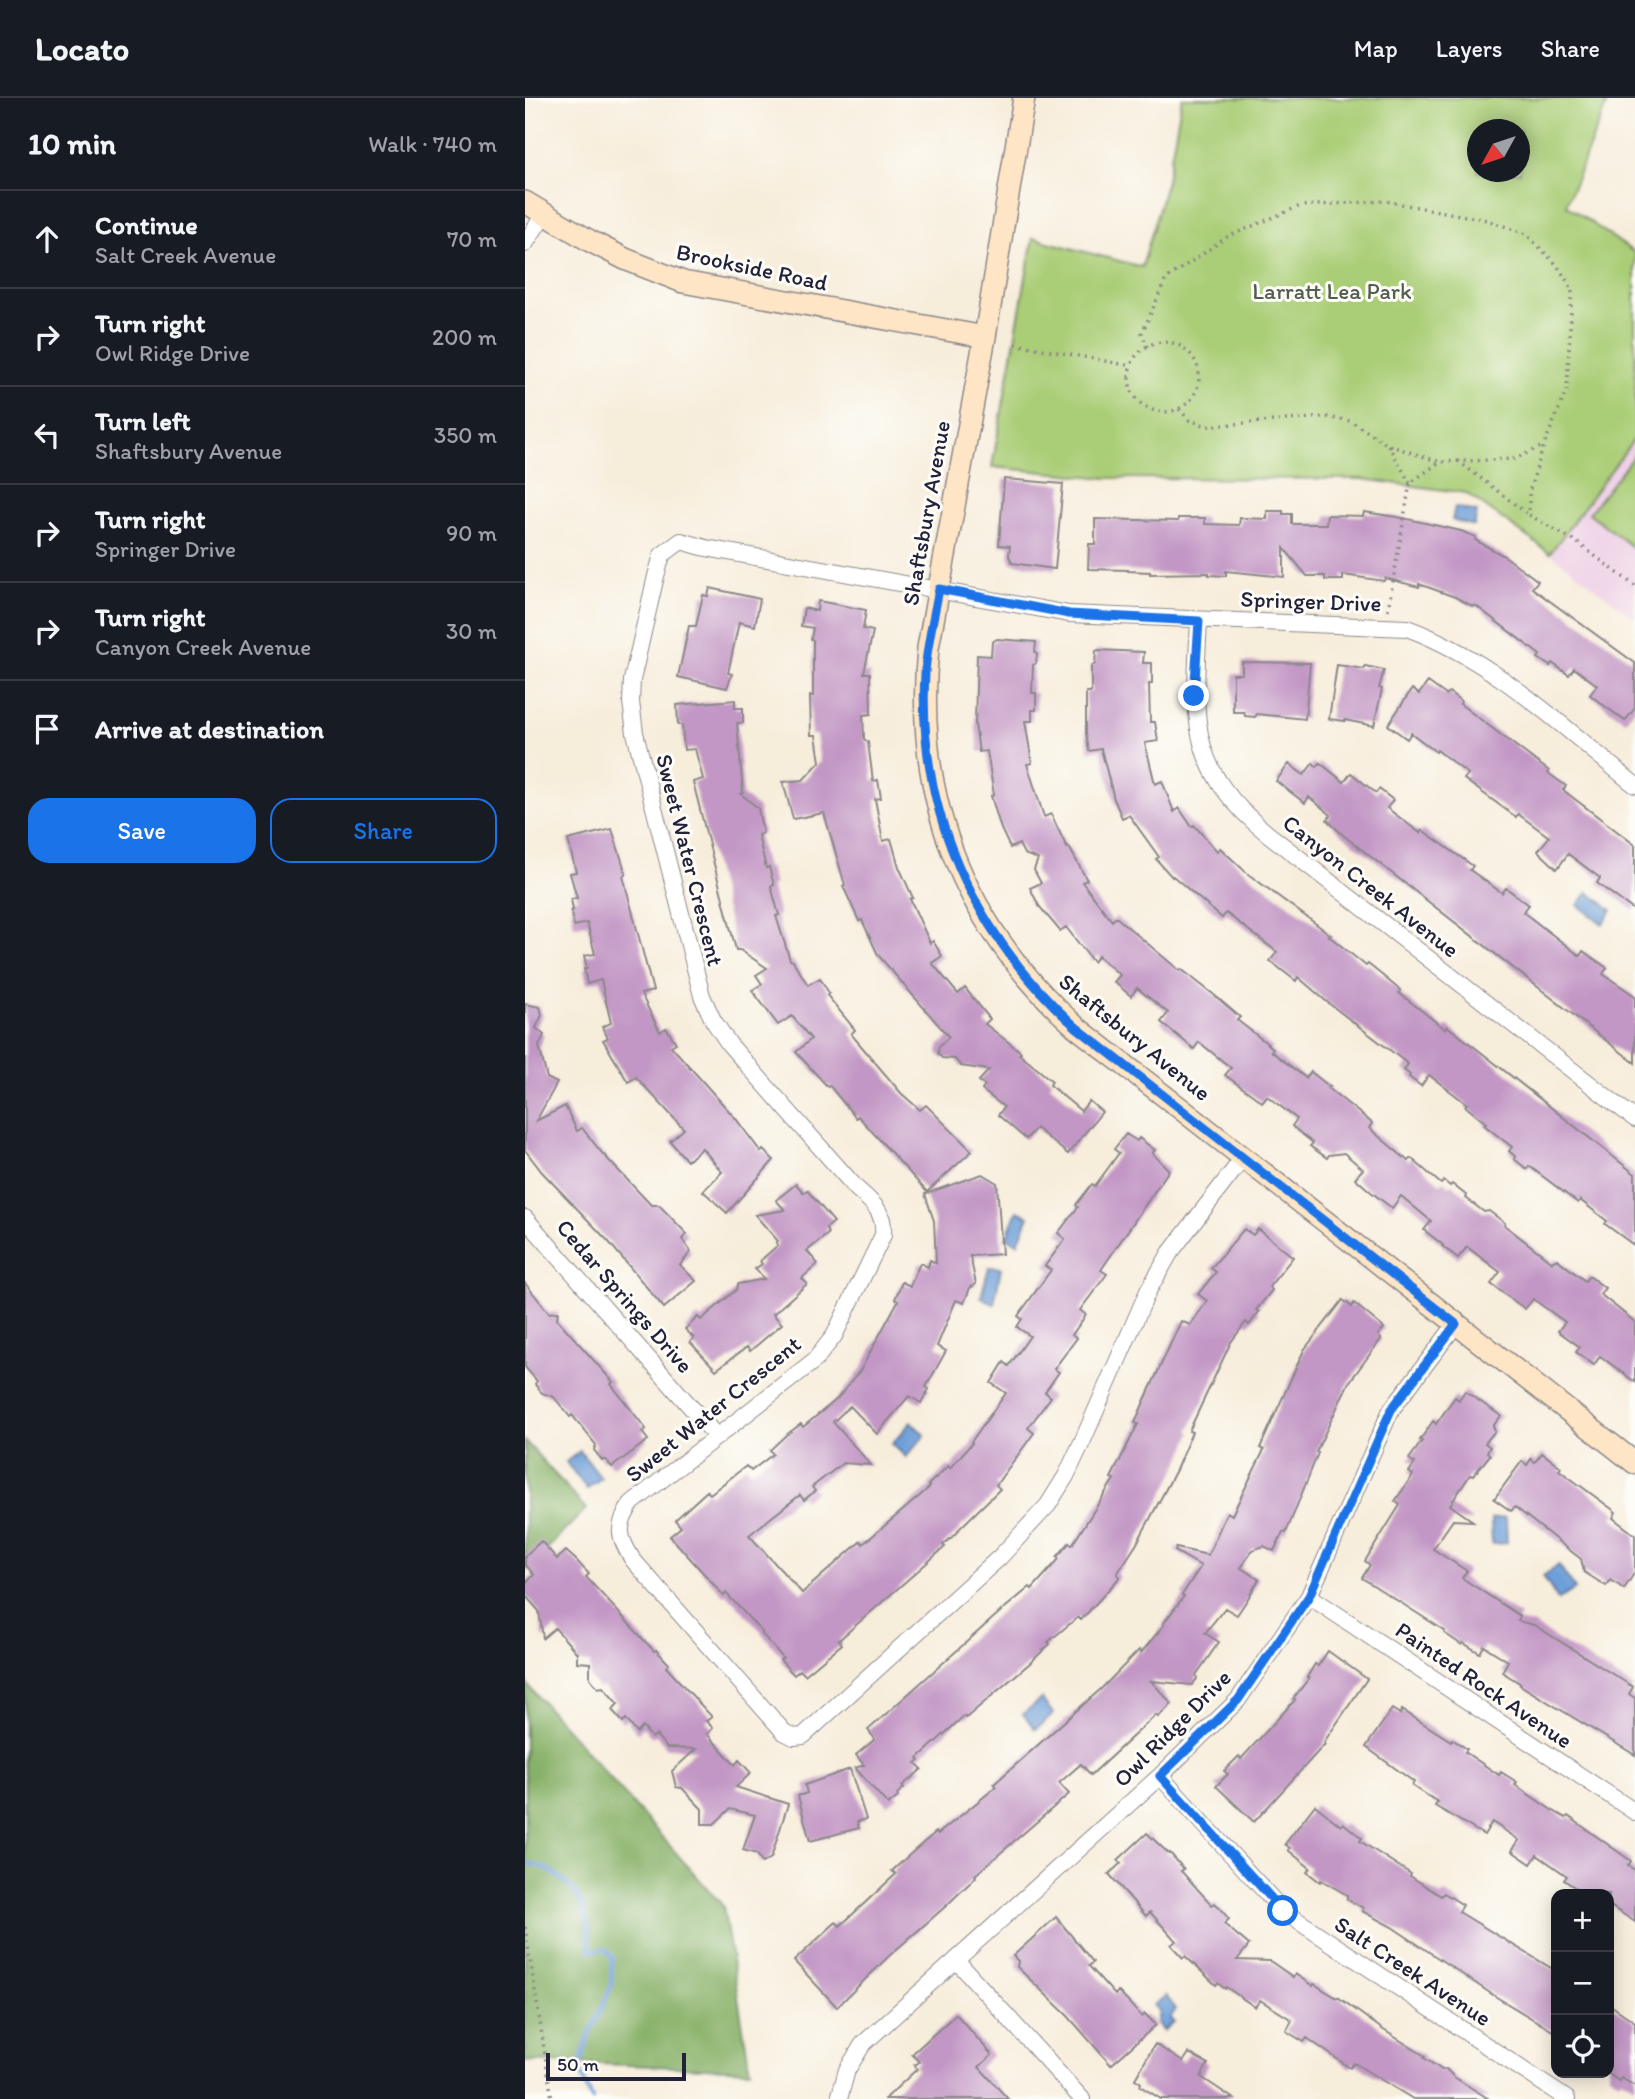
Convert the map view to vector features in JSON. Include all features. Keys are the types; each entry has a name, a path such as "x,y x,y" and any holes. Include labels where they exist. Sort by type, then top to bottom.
{"street":[{"name":"Shaftsbury Avenue","path":"1024,98 925,674 925,731 929,758 939,810 951,847 983,918 1027,978 1059,1012 1098,1046 1635,1463"},
{"name":"Brookside Road","path":"525,202 625,260 684,282 985,337"},
{"path":"525,244 544,214"},
{"name":"Sweet Water Crescent","path":"939,589 706,548 681,541 662,555 634,669 631,702 638,745 702,996 713,1020 729,1044 857,1189 875,1205 884,1223 884,1235 834,1335 815,1360 632,1503 624,1515 620,1529 623,1545 633,1560 784,1732 794,1737 803,1736 1000,1557 1048,1504 1066,1476 1160,1268 1243,1158"},
{"name":"Springer Drive","path":"939,589 1069,614 1408,628 1438,639 1492,671 1635,785"},
{"name":"Canyon Creek Avenue","path":"1199,621 1194,696 1196,718 1200,740 1213,774 1227,796 1243,814 1268,834 1635,1119"},
{"name":"Cedar Springs Drive","path":"525,1218 717,1437"},
{"name":"Owl Ridge Drive","path":"839,2099 847,2070 863,2044 1160,1776 1238,1700 1309,1596 1391,1410 1456,1324"},
{"name":"Painted Rock Avenue","path":"1309,1596 1635,1812"},
{"name":"Salt Creek Avenue","path":"1160,1776 1283,1911 1567,2099"},
{"path":"956,1960 1082,2099"}],"path":[{"path":"1147,347 1142,333 1166,279 1227,237 1300,206 1385,201 1487,220 1526,234 1557,265 1572,289 1567,390 1544,445 1529,492 1529,515"},
{"path":"1168,343 1188,352 1195,362 1199,372 1195,394 1179,409 1168,412 1145,407 1131,389 1131,366 1140,352 1147,347 1168,343"},
{"path":"1015,344 1131,366"},
{"path":"1179,409 1189,420 1207,426 1313,418 1351,421 1388,445 1440,462 1514,459 1544,445"},
{"path":"1386,626 1410,483 1388,445"},
{"path":"1458,461 1529,515 1575,541 1635,586"},
{"path":"1410,483 1440,462"},
{"path":"525,1927 552,2099"}],"shaded area":[{"path":"1635,438 1635,618 1550,553"}],"green space":[{"name":"Larratt Lea Park","path":"1182,98 1609,98 1566,205 1635,253 1635,438 1550,553 1466,493 1362,479 1107,478 992,467 1033,238 1142,267 1167,180"},
{"path":"1635,454 1635,549 1589,513"},
{"path":"525,1441 586,1509 525,1571"},
{"path":"525,1682 723,1906 750,2070 525,2061"}],"water":[{"path":"1455,507 1477,512 1474,526 1452,520"},
{"path":"1588,892 1612,910 1603,924 1578,905"},
{"path":"1017,1211 1029,1216 1018,1243 1006,1238"},
{"path":"989,1267 1001,1268 994,1304 981,1297"},
{"path":"911,1422 925,1435 906,1457 892,1444"},
{"path":"580,1451 601,1478 587,1489 566,1462"},
{"path":"1506,1518 1507,1543 1492,1544 1491,1519"},
{"path":"1559,1565 1575,1589 1558,1600 1543,1576"},
{"path":"1041,1699 1054,1714 1035,1729 1023,1714"},
{"path":"1166,1996 1176,2009 1170,2018 1174,2022 1163,2031 1157,2022 1159,2011 1154,2005"}],"building":[{"path":"1004,479 1063,484 1055,569 1012,563 1009,556 1010,546 999,545"},
{"path":"1267,511 1292,514 1292,524 1326,524 1327,515 1363,516 1364,512 1403,518 1476,537 1475,540 1506,557 1538,581 1532,588 1635,663 1635,708 1625,721 1590,695 1597,685 1574,668 1569,675 1552,663 1550,666 1538,658 1540,655 1475,605 1474,607 1419,584 1419,587 1385,578 1384,581 1343,575 1343,580 1325,580 1325,576 1307,576 1284,548 1284,577 1226,571 1226,576 1209,573 1150,574 1128,570 1088,569 1089,544 1095,544 1095,519 1178,521 1178,518 1205,518 1205,524 1239,525 1240,518 1267,519"},
{"path":"710,588 760,599 755,626 739,622 728,673 732,674 727,688 678,677 689,626 696,626 703,595 708,596"},
{"path":"818,601 866,610 863,629 873,631 864,673 870,673 871,714 863,715 864,739 868,742 873,781 878,780 881,798 875,799 883,841 891,839 899,867 913,898 910,899 930,943 933,941 942,956 932,963 958,994 965,988 990,1019 985,1024 1052,1081 1050,1085 1081,1111 1089,1101 1102,1112 1068,1154 1036,1128 1026,1139 998,1115 1004,1107 982,1090 985,1086 979,1081 989,1070 961,1066 955,1059 942,1058 938,1053 939,1046 949,1037 878,955 862,920 859,921 843,886 845,885 824,813 793,819 783,782 803,780 820,762 816,735 811,735 813,628 801,626 804,608 817,611"},
{"path":"997,639 1036,642 1032,693 1036,693 1036,710 1032,710 1032,721 1025,721 1032,763 1027,764 1044,817 1051,814 1067,848 1069,847 1087,880 1082,882 1112,921 1116,917 1180,971 1181,969 1213,994 1240,1017 1237,1020 1273,1048 1271,1051 1306,1078 1311,1072 1330,1087 1328,1088 1372,1123 1369,1128 1408,1161 1411,1158 1441,1184 1444,1181 1450,1186 1452,1184 1467,1196 1466,1198 1484,1212 1489,1211 1552,1262 1557,1259 1585,1281 1589,1276 1605,1288 1600,1294 1635,1322 1635,1382 1600,1356 1594,1365 1576,1352 1580,1347 1558,1331 1565,1322 1533,1299 1525,1309 1491,1284 1500,1272 1467,1247 1458,1258 1442,1246 1424,1230 1431,1221 1401,1196 1392,1208 1371,1192 1355,1178 1363,1169 1344,1153 1329,1155 1327,1158 1310,1146 1313,1143 1292,1126 1297,1119 1267,1096 1262,1102 1225,1075 1231,1068 1199,1042 1194,1049 1161,1022 1168,1013 1137,988 1131,996 1114,982 1120,975 1098,956 1093,962 1066,927 1060,931 1039,906 1030,888 1041,883 1034,870 1038,859 1024,854 1019,844 1010,848 1001,829 991,796 994,795 987,751 979,752 975,724 977,655 991,656 992,642"},
{"path":"1096,650 1144,652 1143,663 1152,663 1152,684 1149,684 1150,722 1155,722 1158,741 1145,743 1155,784 1162,781 1174,812 1179,808 1192,827 1194,825 1217,851 1220,848 1248,874 1331,935 1329,936 1366,966 1368,964 1383,976 1401,991 1399,993 1445,1029 1447,1026 1635,1174 1635,1246 1605,1224 1607,1221 1580,1200 1578,1203 1529,1166 1527,1169 1514,1159 1516,1157 1509,1151 1512,1147 1484,1125 1486,1123 1465,1106 1467,1104 1429,1075 1421,1086 1409,1077 1404,1070 1408,1064 1298,977 1296,981 1270,961 1277,952 1226,913 1222,918 1172,877 1156,859 1159,857 1129,815 1122,818 1114,799 1101,749 1089,751 1086,692 1091,692 1091,666 1095,664"},
{"path":"1242,662 1310,663 1305,719 1257,714 1255,717 1245,716 1244,712 1233,712 1233,674 1242,674"},
{"path":"1337,665 1384,670 1374,726 1329,719"},
{"path":"1428,682 1446,695 1449,692 1461,701 1460,704 1549,771 1548,773 1566,786 1563,790 1635,845 1635,911 1597,883 1600,878 1568,854 1557,869 1538,851 1549,837 1464,779 1468,774 1437,750 1436,752 1411,733 1407,739 1388,725 1412,689 1419,694"},
{"path":"735,700 735,708 743,708 743,723 737,723 741,794 758,808 763,833 758,835 766,868 769,867 774,885 771,886 779,915 776,916 790,960 808,985 820,978 829,993 827,995 855,1030 851,1034 901,1093 920,1110 926,1105 972,1151 927,1192 796,1052 811,1039 792,1016 778,1025 752,990 762,984 756,975 767,968 736,950 693,782 703,779 695,749 684,750 677,705"},
{"path":"1313,763 1317,767 1320,763 1344,782 1351,773 1376,793 1379,789 1393,800 1387,808 1420,833 1422,830 1473,866 1470,870 1502,893 1506,888 1529,905 1523,912 1580,956 1583,951 1607,968 1603,974 1635,996 1635,1063 1343,835 1327,820 1331,815 1309,797 1305,803 1276,781 1289,764 1304,775"},
{"path":"612,829 626,874 623,876 653,991 641,994 660,1032 666,1028 676,1043 671,1046 736,1119 761,1152 763,1150 774,1160 727,1213 703,1191 722,1172 702,1148 687,1161 670,1141 684,1129 636,1077 628,1082 603,1040 608,1038 602,1027 611,1023 601,980 587,984 584,956 595,954 587,923 574,926 571,899 577,898 570,873 576,872 568,840"},
{"path":"525,1004 540,1007 542,1015 536,1028 544,1035 539,1046 547,1078 557,1083 536,1121 565,1106 577,1131 582,1128 651,1205 659,1205 687,1234 682,1239 691,1252 680,1265 696,1281 664,1308 608,1241 542,1172 525,1150"},
{"path":"1126,1134 1137,1141 1139,1138 1155,1150 1152,1153 1169,1170 1101,1270 1107,1274 1080,1310 1086,1315 1072,1335 1077,1338 1054,1369 1059,1372 1045,1392 1051,1397 1028,1428 1034,1433 996,1485 1000,1489 943,1545 945,1547 839,1640 842,1644 805,1675 800,1670 794,1675 780,1660 783,1658 762,1632 726,1593 724,1596 670,1536 681,1527 675,1520 707,1491 710,1494 746,1466 751,1471 773,1454 770,1450 786,1435 801,1424 803,1427 837,1399 860,1371 898,1301 895,1299 902,1282 910,1286 920,1263 928,1267 930,1260 936,1263 934,1221 925,1194 982,1174 997,1183 1002,1254 970,1256 976,1284 970,1288 964,1303 956,1300 937,1346 946,1351 926,1387 929,1389 921,1403 909,1396 877,1434 850,1406 833,1422 871,1465 843,1463 812,1487 815,1491 804,1500 800,1495 749,1535 802,1593 861,1541 863,1544 908,1506 930,1487 928,1485 948,1466 950,1468 972,1443 1006,1393 991,1383 1004,1362 1009,1366 1030,1336 1017,1327 1022,1319 1018,1316 1051,1270 1045,1266 1065,1239 1058,1233 1092,1184 1095,1186 1119,1153 1114,1149"},
{"path":"796,1184 804,1193 807,1190 834,1222 826,1228 828,1234 807,1251 818,1264 802,1278 807,1284 773,1314 782,1324 750,1351 747,1347 716,1370 690,1342 694,1338 685,1329 698,1317 701,1320 736,1290 738,1284 764,1279 755,1269 778,1245 778,1241 755,1215 785,1210 776,1200"},
{"path":"1244,1229 1253,1235 1258,1229 1293,1257 1269,1287 1272,1290 1256,1310 1259,1312 1249,1325 1246,1322 1231,1342 1189,1431 1192,1432 1176,1470 1136,1545 1117,1574 1120,1577 1081,1620 1078,1617 1048,1642 1050,1644 1030,1663 966,1718 964,1716 918,1758 920,1760 916,1763 922,1769 902,1786 904,1788 897,1794 898,1797 888,1805 855,1768 864,1765 856,1755 875,1739 868,1730 1000,1612 1030,1587 1032,1589 1059,1559 1057,1557 1069,1543 1072,1545 1114,1479 1111,1478 1138,1424 1135,1423 1181,1321 1190,1325 1207,1301 1198,1294 1216,1272 1211,1268"},
{"path":"525,1283 549,1313 558,1312 557,1319 613,1382 611,1384 646,1429 642,1432 648,1440 612,1467 594,1450 596,1445 572,1415 570,1417 554,1397 542,1393 535,1384 537,1381 525,1367"},
{"path":"1343,1300 1352,1307 1354,1303 1384,1328 1378,1335 1381,1339 1348,1384 1316,1452 1318,1453 1286,1533 1283,1532 1274,1551 1264,1546 1252,1550 1241,1568 1259,1579 1247,1600 1237,1615 1225,1608 1205,1633 1219,1642 1196,1675 1197,1679 1192,1685 1151,1681 1172,1704 1158,1717 1156,1715 1091,1775 1081,1764 1059,1783 1069,1794 975,1875 946,1906 837,2007 794,1961 836,1922 840,1926 896,1874 892,1871 916,1849 996,1787 994,1784 1102,1688 1139,1650 1141,1653 1184,1596 1182,1595 1201,1566 1175,1551 1176,1548 1208,1555 1227,1512 1232,1515 1264,1450 1260,1448 1304,1350"},
{"path":"1465,1391 1501,1416 1493,1426 1495,1431 1485,1443 1490,1447 1487,1452 1490,1455 1473,1476 1470,1475 1450,1505 1473,1521 1453,1520 1433,1549 1467,1571 1462,1578 1520,1616 1518,1621 1534,1625 1633,1687 1629,1694 1635,1698 1635,1755 1502,1672 1508,1661 1484,1646 1480,1653 1463,1643 1462,1645 1444,1633 1445,1631 1362,1578 1370,1565 1365,1561 1400,1505 1395,1501 1413,1475 1409,1472 1415,1463 1409,1459 1433,1421 1436,1424 1455,1397 1459,1400"},
{"path":"1542,1453 1561,1467 1559,1470 1616,1512 1613,1518 1635,1535 1635,1572 1624,1589 1611,1580 1606,1586 1584,1572 1581,1559 1515,1507 1511,1511 1494,1499 1522,1461 1527,1465 1531,1459 1535,1462"},
{"path":"541,1541 557,1559 566,1551 575,1559 589,1574 586,1577 669,1664 666,1667 712,1717 706,1721 713,1728 707,1734 735,1765 739,1760 751,1773 736,1787 788,1804 771,1858 762,1863 757,1854 743,1850 755,1815 730,1809 714,1824 702,1824 702,1809 682,1788 676,1787 672,1771 696,1749 667,1748 656,1735 652,1738 643,1727 637,1733 626,1719 623,1722 612,1710 618,1704 603,1687 598,1688 590,1678 590,1663 577,1662 577,1653 555,1628 543,1638 539,1611 525,1595 525,1583 534,1575 525,1564 525,1556"},
{"path":"1328,1651 1367,1679 1325,1744 1254,1822 1216,1786 1228,1774 1224,1771 1239,1756 1241,1759 1295,1700 1293,1699 1309,1678 1307,1677 1315,1664 1318,1666"},
{"path":"1392,1709 1400,1714 1402,1710 1451,1741 1452,1739 1467,1749 1465,1752 1499,1775 1501,1772 1517,1782 1515,1785 1550,1809 1566,1818 1568,1816 1631,1861 1628,1866 1635,1870 1635,1922 1614,1908 1614,1889 1578,1889 1564,1880 1567,1876 1537,1855 1531,1864 1512,1851 1519,1840 1492,1822 1484,1835 1435,1806 1438,1802 1412,1786 1414,1782 1366,1747"},
{"path":"850,1769 866,1819 857,1822 859,1828 810,1841 798,1796 807,1793 805,1785"},
{"path":"1315,1805 1341,1826 1343,1823 1362,1838 1360,1841 1411,1874 1410,1876 1441,1896 1444,1893 1463,1905 1459,1912 1551,1968 1551,2030 1493,1995 1392,1927 1362,1911 1363,1908 1347,1899 1347,1895 1321,1880 1320,1882 1307,1872 1310,1868 1288,1850 1290,1848 1285,1844"},
{"path":"1147,1833 1170,1853 1184,1869 1181,1871 1212,1905 1215,1903 1229,1919 1224,1924 1249,1945 1237,1960 1270,1961 1293,1977 1295,1974 1338,1997 1425,2056 1424,2058 1442,2070 1446,2069 1489,2099 1413,2099 1354,2063 1350,2068 1307,2038 1304,2042 1286,2031 1292,2020 1260,2000 1255,2007 1226,1987 1225,1989 1218,1983 1216,1985 1185,1956 1183,1958 1171,1945 1176,1941 1150,1912 1146,1916 1109,1874 1121,1863 1118,1860"},
{"path":"1056,1917 1093,1962 1089,1966 1115,1995 1118,1991 1142,2017 1145,2014 1156,2025 1111,2065 1068,2016 1017,1967 1018,1961 1013,1956"},
{"path":"1614,2007 1635,2022 1635,2086 1621,2078 1619,2081 1614,2078"},
{"path":"956,2014 992,2055 979,2067 1008,2099 885,2099 917,2069 914,2065 919,2062 912,2054"},
{"path":"1155,2044 1183,2062 1189,2053 1208,2064 1201,2077 1234,2099 1161,2099 1140,2086 1141,2083 1135,2079"}],"waterway":[{"path":"525,1864 545,1868 571,1888 583,1906 590,1950 605,1949 612,1957 611,1987 588,2038 579,2070 592,2099"}],"route":[{"path":"1194,696 1199,621 1069,614 939,589 925,674 925,731 929,758 939,810 951,847 960,872 991,931 1041,995 1098,1046 1456,1324 1391,1410 1309,1596 1294,1620 1238,1700 1160,1776 1283,1911"}]}
